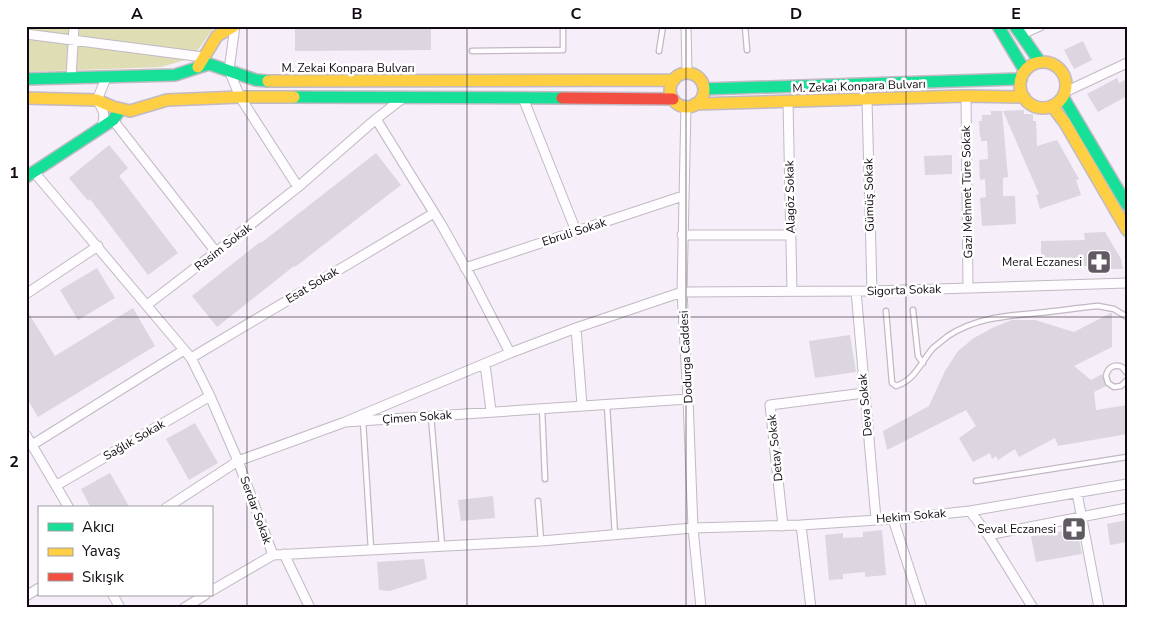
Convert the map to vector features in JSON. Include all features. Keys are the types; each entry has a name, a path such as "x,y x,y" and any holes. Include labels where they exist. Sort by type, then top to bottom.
{"main road":[{"path":"201,62 215,31 235,26"},
{"path":"998,26 1023,75"},
{"path":"1018,31 1040,62"},
{"name":"M. Zekai Konpara Bulvarı","path":"26,79 175,75 201,62 256,80 275,82 674,80"},
{"path":"1040,62 1055,65 1064,76 1066,84 1064,94 1052,106 1036,107 1029,103 1024,97 1020,85 1023,75 1034,64 1040,62"},
{"path":"687,73 699,78 704,89 702,98 691,105 677,103 673,99 670,88 674,80 680,75 687,73"},
{"name":"M. Zekai Konpara Bulvarı","path":"704,89 1023,75"},
{"path":"1064,94 1127,205"},
{"name":"M. Zekai Konpara Bulvarı","path":"691,105 966,96 1024,97"},
{"path":"26,98 97,100 120,110 130,110 167,100 240,97 673,99"},
{"path":"1052,106 1065,123 1127,230"},
{"path":"30,174 113,120 120,110"}],"street":[{"path":"71,78 74,26"},
{"path":"235,26 229,70 240,97 298,187"},
{"path":"686,26 687,73"},
{"path":"1018,31 1040,26"},
{"path":"26,34 74,40 201,62"},
{"path":"1064,94 1127,62"},
{"path":"102,126 105,117 97,100 106,78"},
{"name":"Gazi Mehmet Türe Sokak","path":"966,96 968,288"},
{"name":"Rasim Sokak","path":"147,305 298,187 403,98"},
{"path":"523,98 576,231"},
{"name":"Gümüş Sokak","path":"867,100 872,291"},
{"name":"Alagöz Sokak","path":"788,102 792,291"},
{"name":"Dodurga Caddesi","path":"691,105 683,196 682,292 693,528 700,608"},
{"path":"376,119 434,213 510,354"},
{"path":"113,120 216,252"},
{"name":"Serdar Sokak","path":"30,174 98,246 191,358 210,396 238,462 272,555 541,541 693,528"},
{"name":"Ebruli Sokak","path":"465,268 683,196"},
{"name":"Esat Sokak","path":"191,358 434,213"},
{"path":"682,235 790,235"},
{"path":"26,294 98,246"},
{"name":"Sigorta Sokak","path":"345,422 576,328 682,292 872,291 1127,283"},
{"name":"Deva Sokak","path":"856,291 876,520"},
{"path":"576,328 582,405"},
{"path":"32,445 184,350"},
{"path":"484,364 491,411"},
{"name":"Detay Sokak","path":"783,526 770,404 864,393"},
{"name":"Sağlık Sokak","path":"57,485 210,396"},
{"name":"Çimen Sokak","path":"169,506 238,462 345,422 688,399"},
{"path":"26,435 68,506"},
{"name":"Hekim Sokak","path":"693,528 783,526 893,519 970,510 1127,484"},
{"path":"1077,493 1099,608"},
{"path":"988,535 1127,508"},
{"path":"970,510 988,535 1033,608"},
{"path":"893,519 922,608"},
{"path":"801,525 811,608"},
{"path":"284,554 310,608"},
{"path":"212,590 272,555"},
{"path":"26,596 38,589"},
{"path":"114,596 120,608"},
{"path":"184,608 203,596"}],"lane":[{"path":"472,50 563,50 563,26"},
{"path":"659,51 663,26"},
{"path":"745,26 747,50"},
{"path":"886,311 892,383 896,386 903,384 923,363 932,349 949,336 968,325 990,318 1098,306 1114,309 1127,317"},
{"path":"913,310 918,356 923,363"},
{"path":"1126,371 1119,366 1112,367 1106,372 1106,380 1110,386 1118,387 1127,380"},
{"path":"607,404 615,535"},
{"path":"542,408 545,479"},
{"path":"431,416 442,546"},
{"path":"363,421 372,550"},
{"path":"976,481 1127,456"},
{"path":"538,501 541,541"}],"green space":[{"path":"26,26 215,26 192,58 161,67 26,72"}],"building":[{"path":"431,26 431,50 295,51 295,27"},
{"path":"1083,41 1092,60 1074,69 1064,50"},
{"path":"1117,78 1119,83 1127,79 1127,96 1098,112 1087,94"},
{"path":"1024,110 1024,114 1033,114 1033,121 1036,121 1037,146 1057,140 1079,179 1076,180 1081,195 1040,209 1036,195 1039,194 1003,111"},
{"path":"991,111 1002,111 1008,177 1003,178 1003,196 1015,196 1016,224 982,226 980,198 986,197 985,179 980,180 979,160 988,159 987,141 981,141 979,121 982,121 982,115 991,115"},
{"path":"109,145 128,168 119,176 178,253 148,275 90,199 88,201 69,178"},
{"path":"376,153 401,185 217,327 192,296"},
{"path":"952,155 952,174 925,175 924,156"},
{"path":"1105,232 1121,259 1123,269 1087,269 1087,266 1041,267 1041,241 1085,240 1084,233"},
{"path":"97,268 115,298 78,320 60,290"},
{"path":"133,308 155,346 38,417 26,397 26,309 55,356"},
{"path":"1111,313 1112,347 1074,366 1091,380 1102,374 1106,386 1094,392 1096,410 1127,405 1127,434 1058,446 1055,438 1019,457 1015,449 998,460 996,456 992,459 990,453 973,462 959,438 976,426 966,410 887,450 883,431 929,406 945,371 958,351 974,338 1012,320 1035,320 1074,332"},
{"path":"850,335 856,372 815,378 809,341"},
{"path":"195,423 218,463 189,480 166,439"},
{"path":"110,473 129,506 90,506 81,489"},
{"path":"493,496 495,518 461,521 458,500"},
{"path":"1127,520 1127,542 1110,545 1107,524"},
{"path":"1077,529 1082,554 1036,562 1031,536"},
{"path":"882,530 886,575 865,577 865,572 843,574 843,579 829,580 825,535 843,533 843,538 863,537 863,532"},
{"path":"424,559 427,579 390,591 379,590 377,562"}],"traffic: fast":[{"path":"998,26 1025,71"},
{"path":"1015,26 1040,62"},
{"path":"26,79 175,75 209,64 256,80 268,81"},
{"path":"704,89 1021,79"},
{"path":"294,97 562,98"},
{"path":"1063,97 1127,205"},
{"path":"26,177 113,120 120,110"}],"traffic: slow":[{"path":"198,67 217,36 234,26"},
{"path":"1043,62 1056,66 1062,72 1066,85 1062,98 1056,104 1043,108 1030,104 1024,98 1020,85 1024,72 1030,66 1043,62"},
{"path":"687,73 699,78 704,90 699,102 687,107 675,102 670,90 675,78 687,73"},
{"path":"268,81 674,80"},
{"path":"695,104 966,96 1024,97"},
{"path":"26,98 97,100 113,107 130,111 167,100 294,97"},
{"path":"1052,106 1065,123 1127,230"}],"traffic: jam":[{"path":"562,98 673,99"}],"place":[{"name":"Meral Eczanesi","path":"1099,262"},
{"name":"Seval Eczanesi","path":"1074,529"}]}
